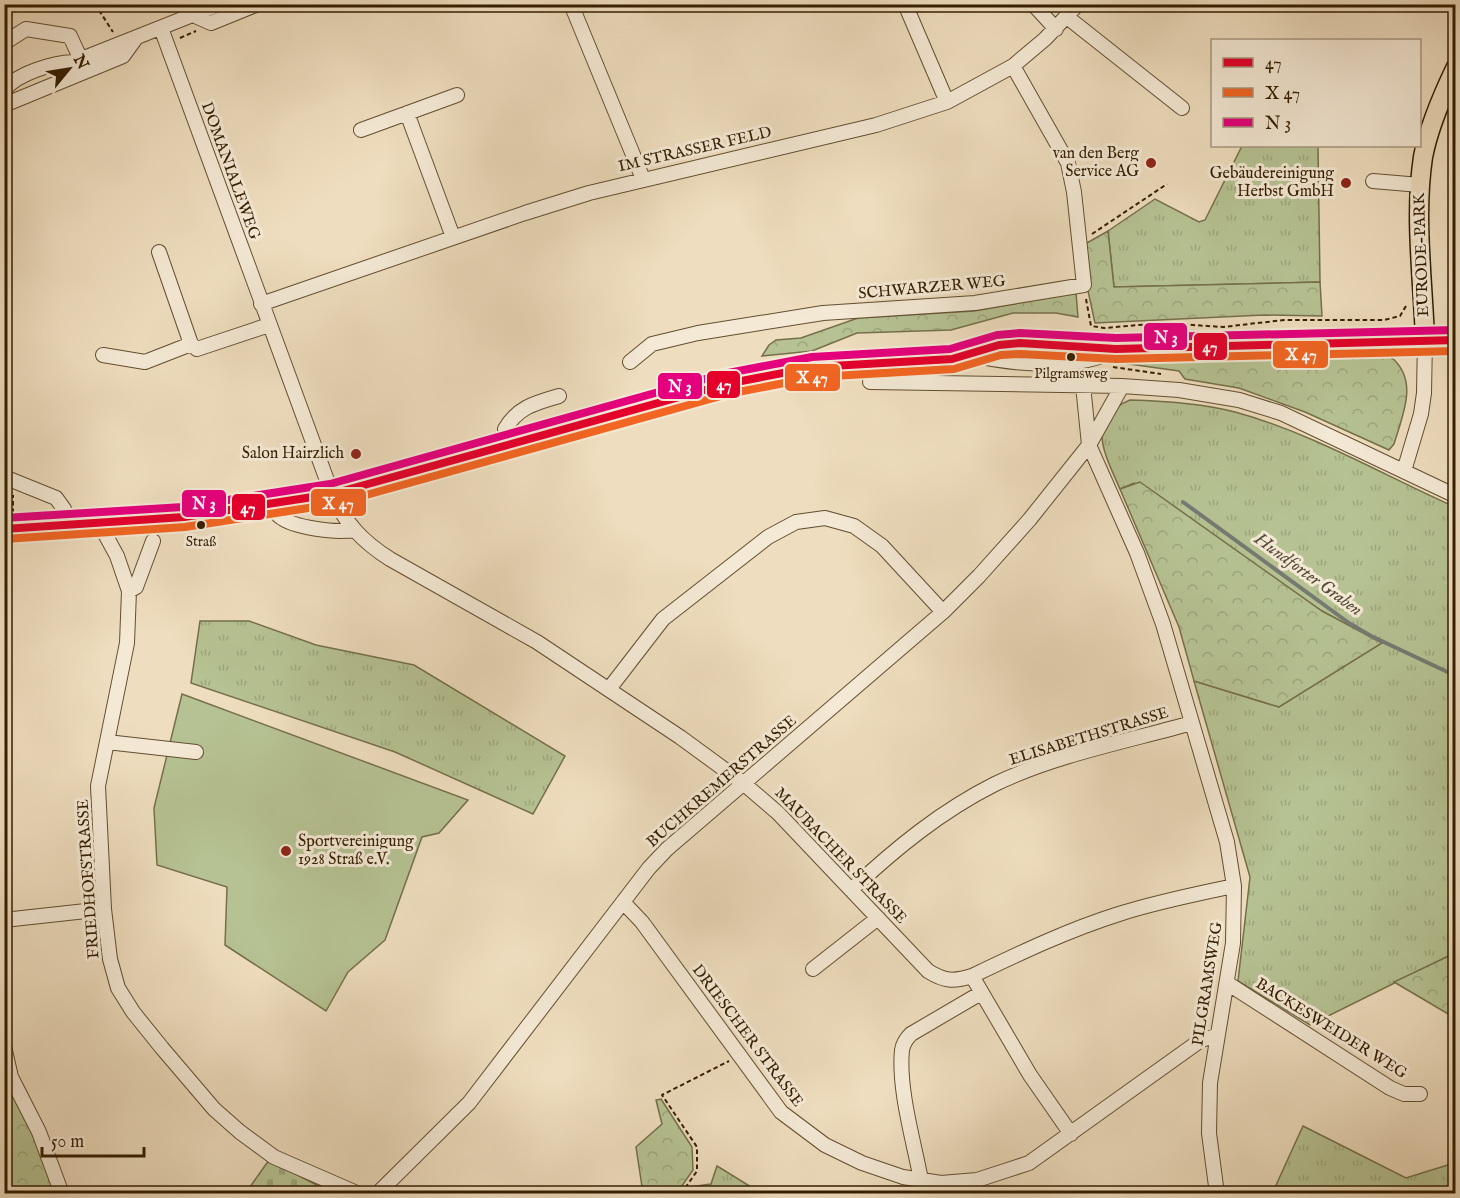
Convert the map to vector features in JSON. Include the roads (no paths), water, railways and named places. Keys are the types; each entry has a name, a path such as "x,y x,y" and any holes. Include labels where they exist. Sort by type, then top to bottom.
{"main road":[{"name":"EURODE-PARK","path":"1425,340 1419,219 1420,184 1430,130 1449,98 1455,67"},
{"path":"10,528 184,517 332,494 649,405 771,374 848,364 934,361 971,355 999,345 1020,343 1116,349 1455,340"}],"street":[{"path":"4,90 11,82 59,63 77,61 161,28 196,11 220,4"},
{"path":"196,11 211,23 258,4"},
{"path":"905,4 947,102"},
{"path":"1033,4 1056,29"},
{"name":"IM STRASSER FELD","path":"261,304 525,213 643,179 842,134 947,102 1013,66 1056,29 1078,4"},
{"path":"573,5 643,179"},
{"path":"1067,17 1182,108"},
{"name":"DOMANIALEWEG","path":"161,28 332,494"},
{"path":"4,43 27,29 70,36 77,61"},
{"path":"4,105 123,56 136,38"},
{"name":"SCHWARZER WEG","path":"630,363 652,344 741,325 823,314 975,303 1084,285 1068,163 1013,66"},
{"path":"361,130 457,95"},
{"path":"407,113 453,237"},
{"path":"1373,181 1420,184"},
{"path":"159,252 191,344 196,349 269,325"},
{"path":"1404,471 1421,414 1425,340"},
{"path":"103,355 145,362 191,344"},
{"path":"870,382 1122,386 1179,390 1239,400 1281,413 1455,496"},
{"name":"PILGRAMSWEG","path":"1083,385 1089,445 1150,586 1227,842 1234,886 1233,943 1210,1083 1209,1133 1216,1194"},
{"path":"1089,445 1122,386"},
{"path":"509,446 505,429 513,416 524,407 559,396"},
{"name":"BUCHKREMERSTRASSE","path":"376,1194 469,1103 623,902 668,849 943,612 1003,551 1089,445"},
{"path":"11,480 56,498 64,509 65,524"},
{"name":"MAUBACHER STRASSE","path":"332,494 341,514 370,547 537,642 609,689 743,783 778,813 928,971 943,980 957,981 972,976 1034,946 1096,921 1145,906 1234,886"},
{"path":"272,503 278,516 292,523 339,533 353,530"},
{"path":"609,689 655,627 687,598 768,537 802,520 825,518 854,526 882,546 943,612"},
{"name":"FRIEDHOFSTRASSE","path":"99,523 117,556 129,591 127,643 98,786 104,909 110,959 118,988 133,1012 214,1109 240,1132 274,1157 359,1194"},
{"path":"129,591 136,587 153,540"},
{"name":"ELISABETHSTRASSE","path":"851,890 914,835 996,784 1042,766 1192,723"},
{"path":"107,742 196,752"},
{"name":"DRIESCHER STRASSE","path":"623,902 642,922 781,1112 803,1131 852,1159 903,1178 941,1183 977,1180 1014,1170 1044,1154 1202,1040 1216,1036"},
{"path":"4,920 104,909"},
{"path":"813,969 878,918"},
{"path":"972,976 1030,1075 1071,1134"},
{"name":"BACKESWEIDER WEG","path":"1227,982 1390,1088 1404,1094 1420,1094"},
{"path":"921,1180 905,1094 902,1063 904,1044 916,1031 981,993"},
{"path":"4,1046 11,1077 39,1132 62,1194"}],"waterway":[{"name":"Hundforter Graben","path":"1183,502 1349,623 1371,636 1456,676"}],"place":[{"name":"van den Berg Service AG","path":"1151,163"},
{"name":"Gebäudereinigung Herbst GmbH","path":"1346,183"},
{"name":"Pilgramsweg","path":"1071,357"},
{"name":"Salon Hairzlich","path":"356,454"},
{"name":"Straß","path":"201,525"},
{"name":"Sportvereinigung 1928 Straß e.V.","path":"286,851"}]}
